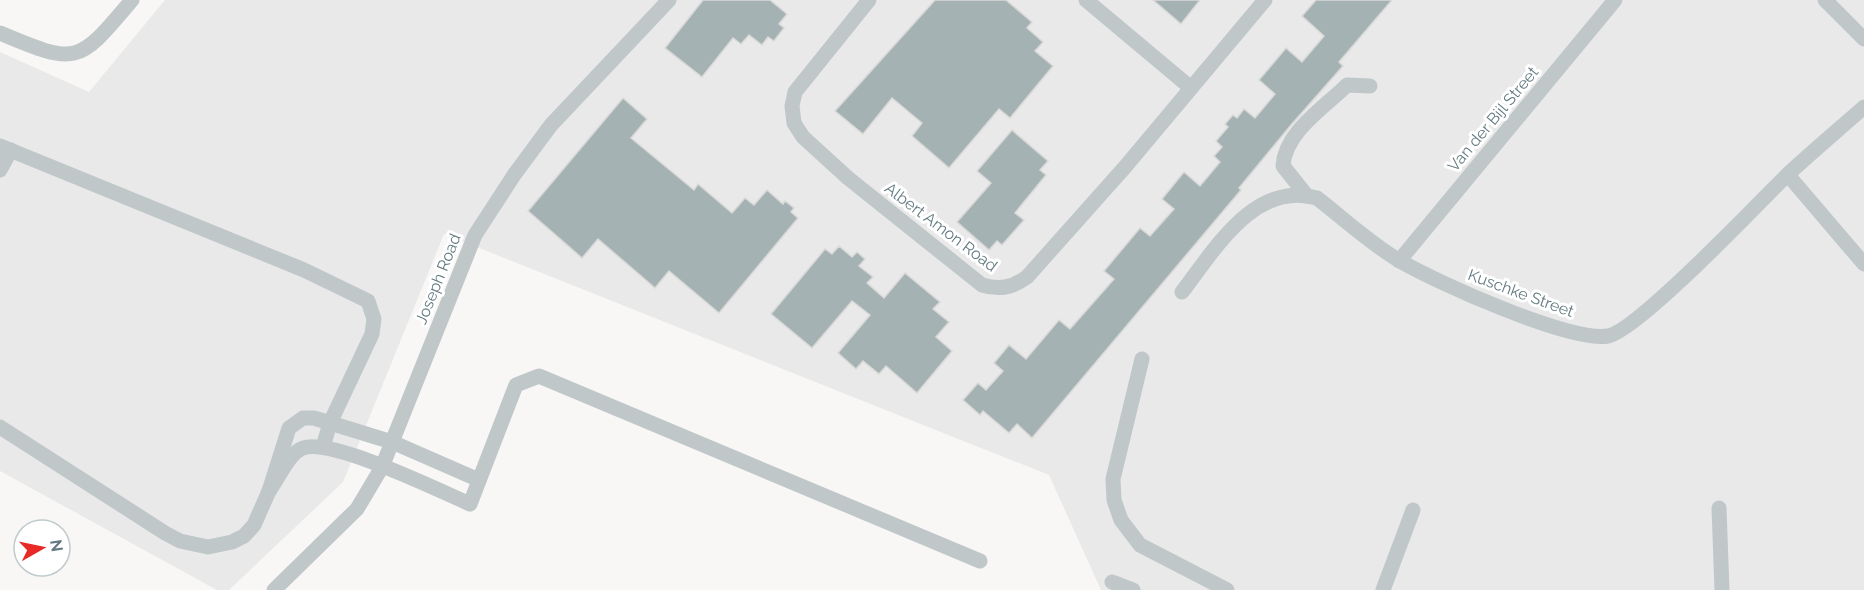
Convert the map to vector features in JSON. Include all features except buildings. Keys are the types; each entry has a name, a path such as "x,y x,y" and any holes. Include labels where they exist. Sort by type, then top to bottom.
{"street":[{"path":"0,33 47,52 63,54 83,52 105,32 132,0"},
{"name":"Joseph Road","path":"274,590 357,509 382,466 475,235 514,175 551,125 669,0"},
{"name":"Albert Amon Road","path":"869,0 795,92 792,106 794,123 803,137 848,178 930,244 988,286 1006,288 1017,285 1026,277 1265,0"},
{"path":"1086,0 1191,88"},
{"name":"Van der Bijl Street","path":"1400,261 1614,0"},
{"path":"1825,0 1864,39"},
{"path":"1307,196 1283,166 1284,153 1290,140 1347,85 1370,86"},
{"name":"Kuschke Street","path":"1307,196 1317,198 1400,261 1487,303 1576,332 1608,336 1629,324 1665,294 1788,175 1864,107"},
{"path":"0,171 6,148 304,270 368,301 374,319 372,334 330,423 323,447"},
{"path":"1788,175 1864,264"},
{"path":"1182,292 1247,214 1281,197 1307,196"},
{"path":"1142,359 1113,479 1114,500 1121,520 1140,545 1227,590"},
{"path":"270,491 295,453 303,448 323,447 382,466 470,504 516,385 539,376 980,561"},
{"path":"0,427 165,533 196,546 221,546 244,536 260,515 270,491 284,438 293,422 303,418 330,423 392,442 478,480"},
{"path":"1719,508 1722,590"},
{"path":"1383,590 1413,510"},
{"path":"1112,582 1133,590"}],"shaded area":[{"path":"165,0 1864,0 1864,590 1101,590 1049,475 444,234 343,482 229,590 217,590 0,471 0,52 89,92"}]}
